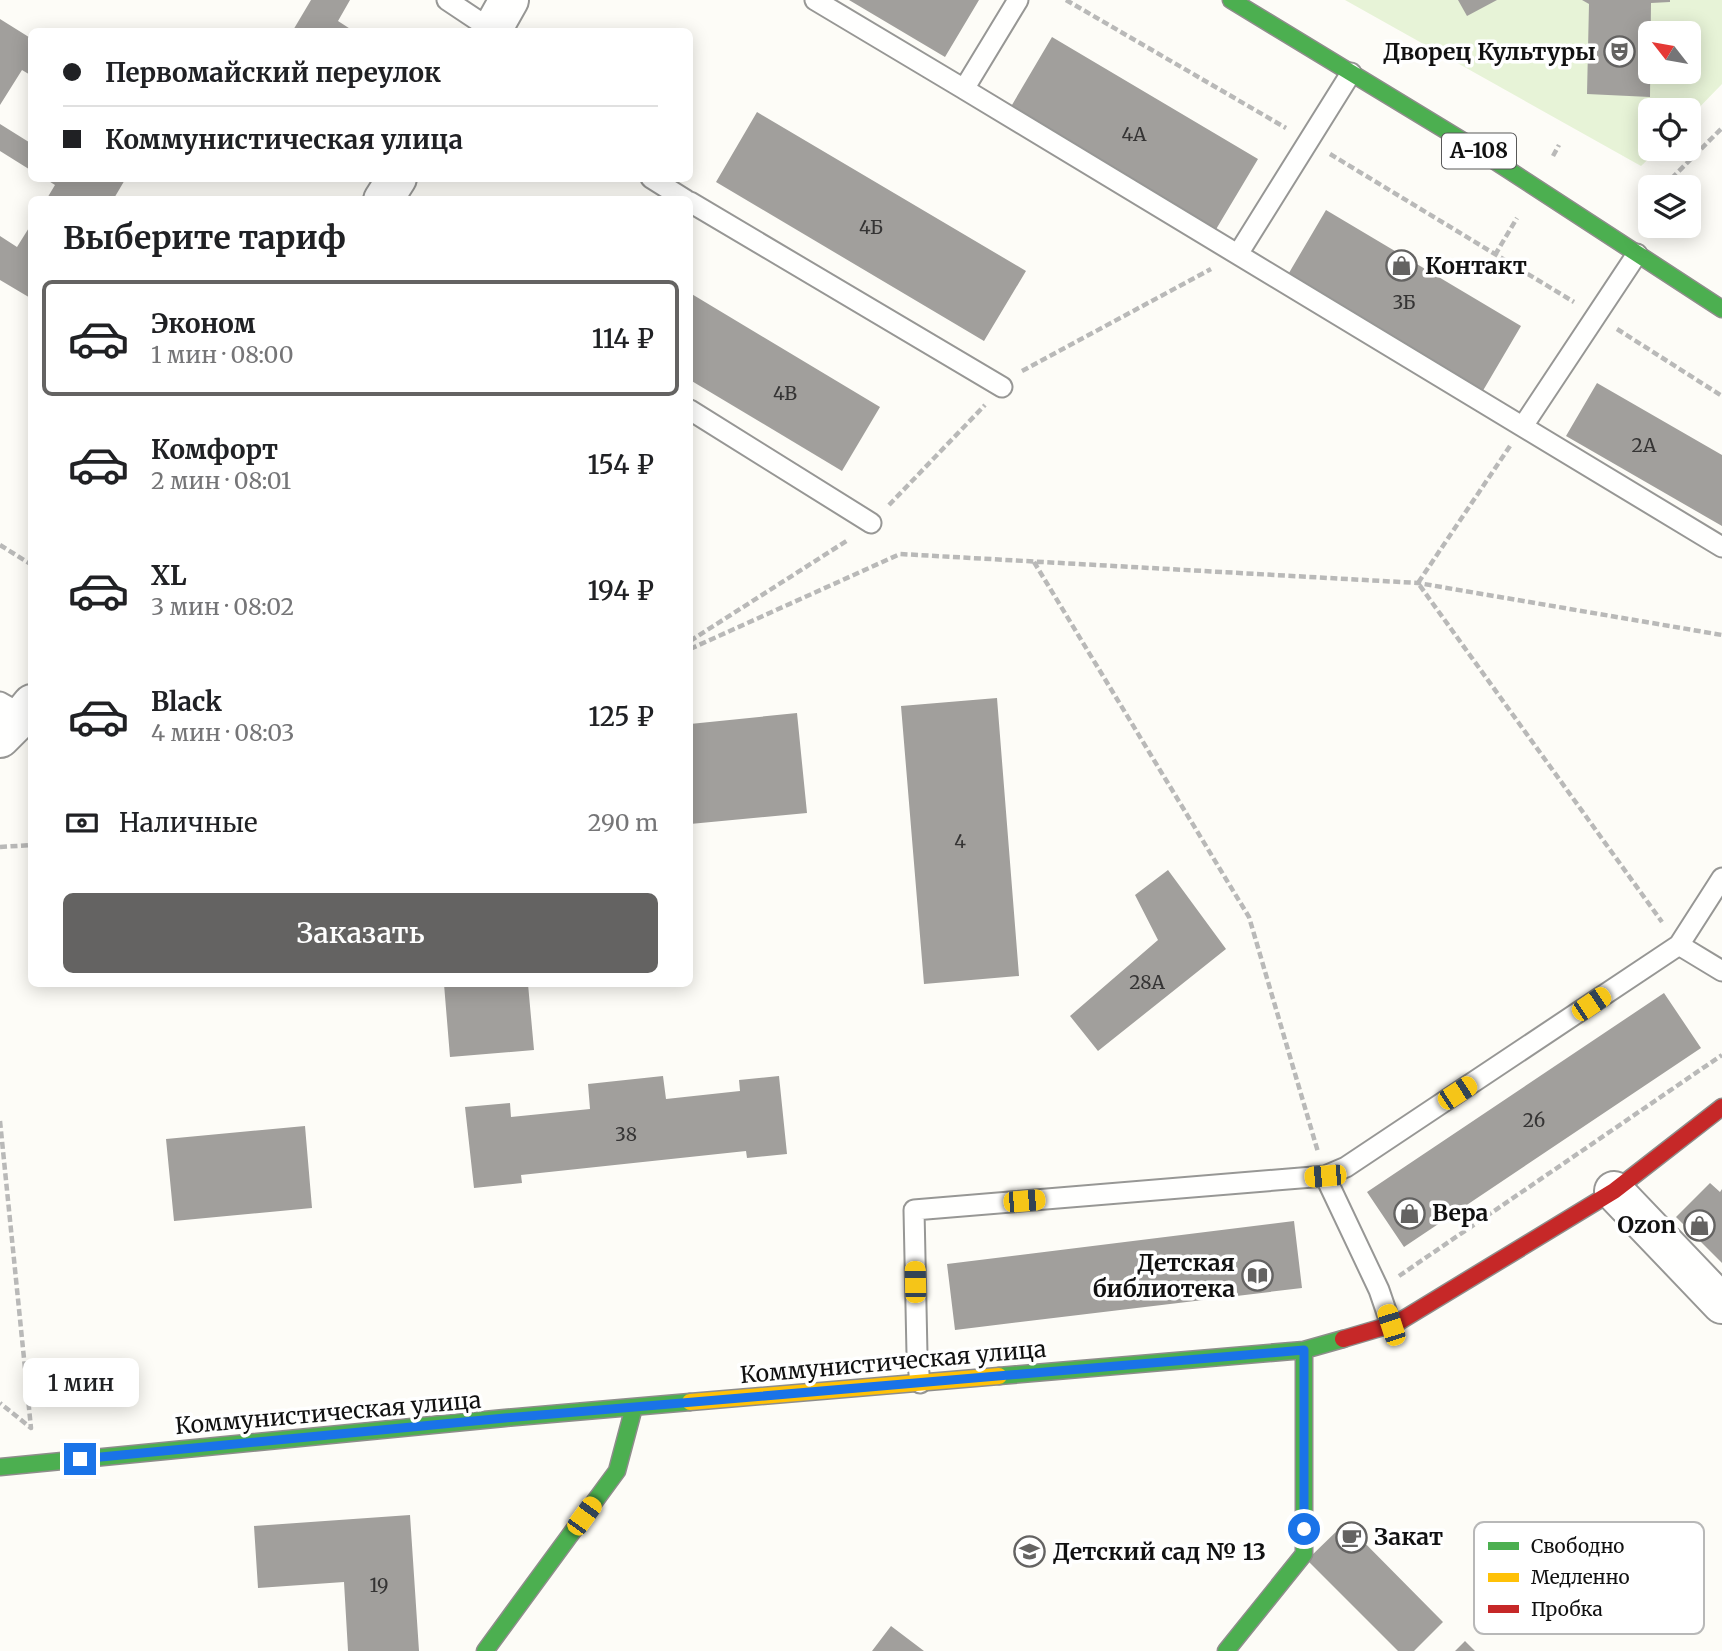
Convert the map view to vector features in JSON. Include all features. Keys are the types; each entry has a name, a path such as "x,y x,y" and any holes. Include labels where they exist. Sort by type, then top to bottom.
{"main road":[{"name":"А-108","path":"1231,0 1478,150 1722,309"},
{"name":"Коммунистическая улица","path":"0,1467 634,1407 1304,1350 1397,1323 1614,1191 1722,1107"},
{"path":"1226,1651 1304,1554 1304,1350"},
{"path":"485,1651 617,1471 634,1407"}],"street":[{"path":"1614,1191 1722,1304"}],"lane":[{"path":"447,0 497,21"},
{"path":"815,0 1722,547"},
{"path":"964,89 1018,0"},
{"path":"1238,254 1351,73"},
{"path":"657,182 680,196"},
{"path":"693,204 1002,387"},
{"path":"1523,426 1637,254"},
{"path":"693,412 872,523"},
{"path":"920,1383 914,1209 1325,1176 1346,1167 1679,945 1722,878"},
{"path":"1679,945 1722,971"},
{"path":"1325,1176 1379,1290 1391,1325"}],"path":[{"path":"1066,0 1309,141 1722,396"},
{"path":"1675,175 1722,128"},
{"path":"693,639 866,529 1013,376 1238,254"},
{"path":"1418,583 1523,426"},
{"path":"0,545 28,562"},
{"path":"693,648 900,554 1418,583 1722,635"},
{"path":"1033,562 1249,917 1325,1176"},
{"path":"1418,583 1679,945"},
{"path":"0,847 28,845"},
{"path":"1379,1290 1722,1055"},
{"path":"0,1121 31,1428 0,1403"}],"green space":[{"path":"1345,0 1722,0 1722,84 1701,106 1701,98 1638,98 1638,161 1646,161 1641,166"}],"building":[{"path":"311,0 350,0 338,21 349,28 294,28"},
{"path":"849,0 979,0 945,57"},
{"name":"Дворец Культуры","path":"1458,0 1497,0 1467,16"},
{"name":"Дворец Культуры","path":"1582,0 1670,0 1651,3 1651,21 1638,21 1638,84 1650,84 1650,97 1587,94 1589,4"},
{"path":"0,19 28,36 28,74 22,70 0,105"},
{"path":"1052,37 1258,159 1215,231 1009,110"},
{"path":"757,112 1026,271 984,341 716,182"},
{"path":"0,124 28,142 28,168 0,151"},
{"path":"50,182 124,182 115,196 48,196 55,185"},
{"path":"1326,210 1521,326 1481,394 1286,278"},
{"path":"28,229 28,297 0,280 0,236 17,247"},
{"path":"693,295 880,407 842,471 693,382"},
{"path":"1597,383 1722,455 1722,526 1566,436"},
{"path":"997,698 1019,976 924,984 901,706"},
{"path":"797,713 807,813 693,824 693,724"},
{"path":"1168,870 1226,949 1098,1051 1070,1016 1158,940 1135,895"},
{"path":"444,987 528,987 534,1050 450,1057"},
{"path":"1664,993 1701,1048 1404,1247 1367,1192"},
{"path":"663,1076 666,1099 740,1091 739,1080 779,1076 787,1154 747,1158 746,1151 521,1175 522,1183 474,1188 465,1107 510,1103 511,1117 590,1109 588,1084"},
{"path":"305,1126 312,1208 174,1221 166,1139"},
{"path":"1710,1183 1720,1192 1722,1189 1722,1263 1676,1217"},
{"path":"1294,1221 1302,1288 955,1330 947,1264"},
{"path":"410,1515 419,1651 348,1651 344,1582 258,1588 254,1526"},
{"path":"1345,1523 1443,1622 1414,1651 1398,1651 1307,1560"},
{"path":"891,1626 924,1651 872,1651"},
{"path":"1465,1641 1475,1651 1455,1651"}],"traffic: fast":[{"path":"1231,0 1478,150 1722,309"},
{"path":"999,1376 1304,1350 1343,1339"},
{"path":"1226,1651 1304,1554 1304,1350"},
{"path":"0,1467 690,1402"},
{"path":"485,1651 617,1471 634,1407"}],"traffic: slow":[{"path":"690,1402 999,1376"}],"traffic: jam":[{"path":"1343,1339 1397,1323 1614,1191 1722,1107"}],"place":[{"name":"Дворец Культуры","path":"1619,52"},
{"name":"Контакт","path":"1402,266"},
{"name":"Вера","path":"1409,1213"},
{"name":"Ozon","path":"1699,1225"},
{"name":"Детская библиотека","path":"1258,1276"},
{"name":"Закат","path":"1351,1537"},
{"name":"Детский сад № 13","path":"1030,1552"}],"route":[{"path":"80,1459 505,1418 1304,1350 1304,1529"}]}
